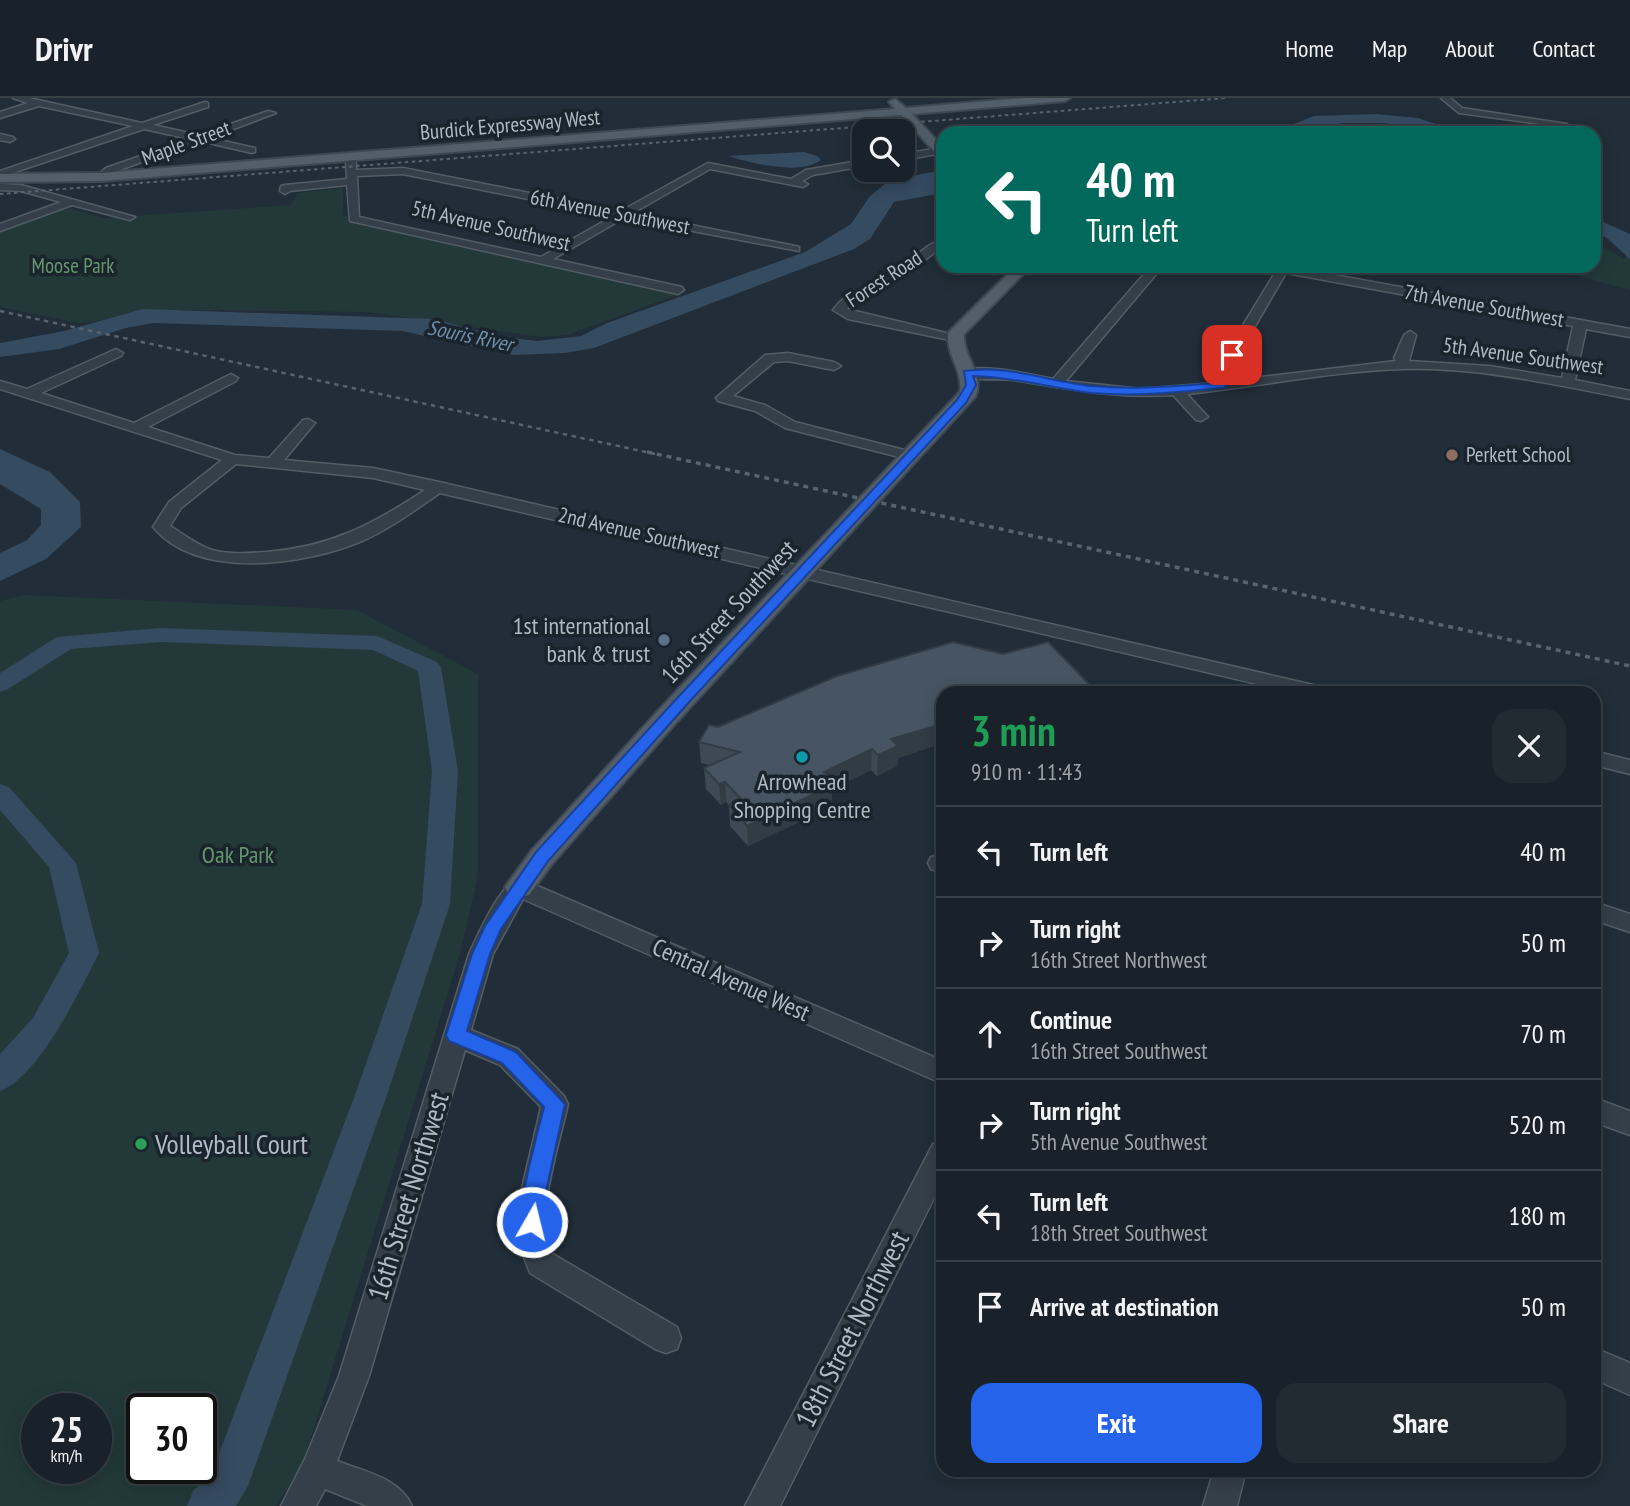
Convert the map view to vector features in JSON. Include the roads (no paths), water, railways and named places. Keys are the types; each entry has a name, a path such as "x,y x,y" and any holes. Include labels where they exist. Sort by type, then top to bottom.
{"main road":[{"path":"892,98 936,148"},
{"name":"Burdick Expressway West","path":"0,176 102,177 1065,98"},
{"path":"967,373 955,353 954,339 961,325 1017,273"},
{"name":"16th Street Southwest","path":"519,887 542,857 802,571 969,393 971,385 967,373"}],"street":[{"path":"17,98 252,150"},
{"path":"0,114 55,98"},
{"path":"1445,98 1459,110 1562,124"},
{"path":"0,176 205,105"},
{"name":"Maple Street","path":"102,177 110,170 271,113"},
{"path":"66,152 90,157"},
{"path":"915,156 936,154"},
{"name":"5th Avenue Southwest","path":"351,158 354,219 678,290"},
{"path":"102,160 125,165"},
{"path":"542,261 708,166 798,183 810,172 852,165"},
{"name":"6th Avenue Southwest","path":"285,191 285,188 396,170 794,249"},
{"path":"0,188 130,217"},
{"path":"0,228 70,202"},
{"name":"Forest Road","path":"936,245 905,271 846,300 839,310 852,316 954,339"},
{"path":"1056,384 1151,273"},
{"path":"1223,385 1219,376 1281,273"},
{"name":"7th Avenue Southwest","path":"1304,273 1630,333"},
{"path":"1568,383 1580,329 1578,324"},
{"path":"1404,365 1401,358 1410,335"},
{"path":"28,394 116,353"},
{"path":"834,366 778,356 770,358 723,398 760,408 790,425 911,456"},
{"name":"5th Avenue Southwest","path":"967,373 1005,373 1056,384 1139,393 1404,365 1483,370 1630,395"},
{"path":"133,429 231,378"},
{"name":"2nd Avenue Southwest","path":"0,385 133,429 233,458 373,473 439,487 1292,686"},
{"path":"1176,390 1201,417"},
{"path":"272,463 308,423"},
{"path":"233,458 175,506 161,527 203,552 239,558 281,556 330,548 356,539 380,527 439,487"},
{"path":"1601,760 1630,767"},
{"name":"16th Street Northwest","path":"298,1506 317,1470 354,1376 481,954 494,926 519,887"},
{"name":"Central Avenue West","path":"519,887 936,1070"},
{"path":"1601,913 1630,923"},
{"path":"456,1035 509,1057 555,1104 532,1205 531,1239 540,1263 666,1338"},
{"path":"1601,1113 1630,1123"},
{"name":"18th Street Northwest","path":"762,1506 936,1167"},
{"path":"1601,1366 1630,1379"},
{"path":"317,1470 378,1501"},
{"path":"1220,1506 1228,1477"}],"water":[{"path":"1376,114 1418,118 1442,126 1342,123 1330,126 1289,126 1314,116"},
{"path":"804,152 821,160 811,165 788,168 762,165 728,156"},
{"name":"Souris River","path":"936,171 936,194 894,202 870,239 854,249 594,348 565,353 514,355 402,331 153,323 126,328 59,349 0,357 0,343 64,331 143,309 433,319 503,337 537,341 581,336 607,323 805,252 851,224 870,196 888,182 915,182 915,175"},
{"path":"1601,221 1630,234 1630,259 1601,235"},
{"path":"0,449 50,472 80,502 81,527 46,559 0,581 0,553 27,540 41,525 41,509 0,484"}],"waterway":[{"path":"0,684 65,642 161,635 377,643 429,667 445,771 436,904 371,1095 227,1486 208,1506"},
{"path":"0,793 62,863 84,953 44,1027 0,1077"}],"railway":[{"path":"0,194 1226,98"},
{"path":"0,311 655,454"},
{"path":"647,452 1630,666"}],"place":[{"name":"Perkett School","path":"1452,455"},
{"name":"1st international bank & trust","path":"664,640"},
{"name":"Arrowhead Shopping Centre","path":"802,757"},
{"name":"Volleyball Court","path":"141,1144"}],"park label":[{"name":"Moose Park","path":"73,266"},
{"name":"Oak Park","path":"238,855"}]}
